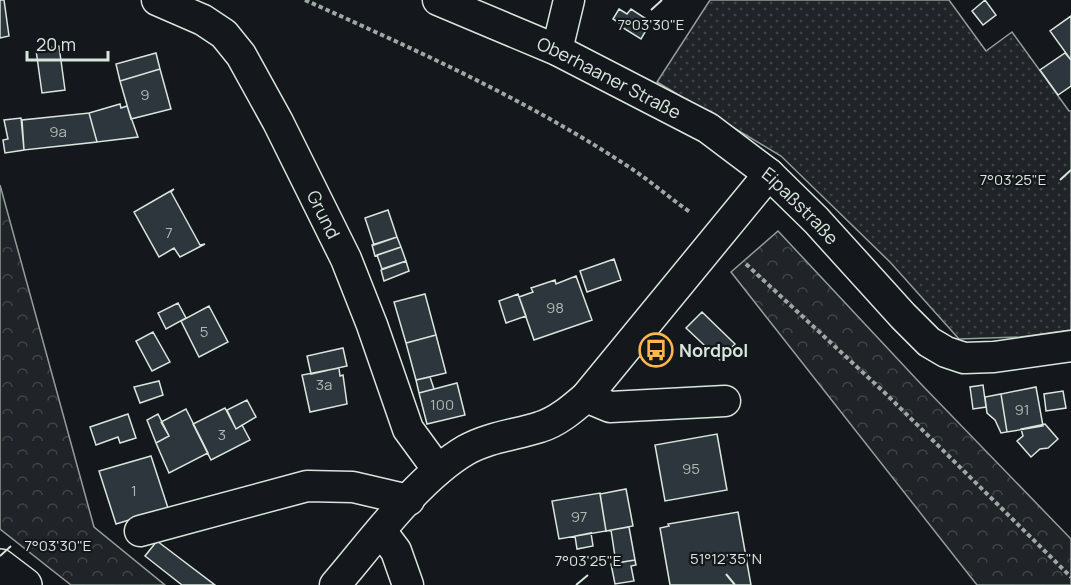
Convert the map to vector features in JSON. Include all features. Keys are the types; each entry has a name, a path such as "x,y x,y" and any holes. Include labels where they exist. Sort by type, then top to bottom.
{"main road":[{"path":"0,566 25,585"}],"street":[{"name":"Grund","path":"158,0 202,20 224,34 241,55 278,122 346,260 372,325 408,429 438,470"},
{"name":"Oberhaaner Straße","path":"438,0 557,50 708,128 769,174"},
{"path":"557,50 569,0"},
{"name":"Eipaßstraße","path":"335,585 438,470 484,441 542,426 566,413 586,397 769,174 816,220 903,316 929,342 946,352 964,358 994,357 1071,346"},
{"path":"586,397 610,407 725,401"},
{"path":"140,531 307,486 353,487 409,500"},
{"path":"381,531 396,552 408,585"}],"path":[{"path":"305,0 474,78 584,138 636,172 690,212"},
{"path":"746,264 885,393 1071,577"}],"green space":[{"path":"710,0 949,0 986,51 1012,32 1071,111 1071,330 1020,337 959,339 890,262 781,156 657,82"},
{"path":"0,185 94,527 165,585 71,585 0,529"},
{"path":"778,231 921,384 1071,539 1071,585 977,585 731,272"}],"building":[{"path":"0,0 4,0 9,36 0,38"},
{"path":"985,0 996,15 983,25 972,11"},
{"path":"619,9 627,14 631,9 651,22 641,39 613,19"},
{"path":"1071,16 1071,60 1050,31"},
{"path":"59,46 65,90 42,93 36,50"},
{"path":"156,53 160,69 120,81 116,64"},
{"path":"1065,53 1071,60 1071,86 1058,95 1040,70"},
{"path":"160,69 171,109 131,119 120,81"},
{"path":"120,104 121,108 127,106 138,137 97,142 89,113"},
{"path":"89,113 97,142 24,150 22,120"},
{"path":"21,118 24,150 5,153 3,140 8,139 4,120"},
{"path":"174,189 171,192 200,245 205,244 180,257 174,248 159,257 134,212"},
{"path":"388,210 397,237 374,245 365,218"},
{"path":"397,237 401,247 375,256 372,245"},
{"path":"401,247 406,261 382,269 377,255"},
{"path":"614,259 621,280 587,292 580,271"},
{"path":"406,261 409,271 384,281 381,270"},
{"path":"576,276 592,320 534,340 519,297 533,292 531,288 555,280 556,284"},
{"path":"425,294 436,335 406,343 394,302"},
{"path":"518,294 526,316 506,323 499,301"},
{"path":"178,303 186,318 166,329 158,313"},
{"path":"209,306 228,342 199,357 181,321"},
{"path":"702,312 735,344 720,360 686,328"},
{"path":"153,332 170,362 152,371 136,341"},
{"path":"436,335 446,373 416,380 406,343"},
{"path":"343,348 347,366 311,374 307,356"},
{"path":"339,368 340,376 343,375 347,404 310,412 302,375"},
{"path":"430,377 434,389 419,393 416,380"},
{"path":"159,381 163,395 140,403 134,387"},
{"path":"457,383 465,415 427,424 419,393"},
{"path":"983,385 986,407 973,409 970,387"},
{"path":"1036,387 1043,426 1007,432 1001,394"},
{"path":"1063,391 1066,408 1046,411 1044,394"},
{"path":"1001,394 1007,432 1001,433 995,420 987,413 985,397"},
{"path":"247,400 256,417 236,429 227,410"},
{"path":"225,408 236,429 242,425 250,440 211,460 193,424"},
{"path":"186,409 208,453 169,473 156,443 169,436 161,422"},
{"path":"128,414 136,438 120,443 118,437 96,445 90,427"},
{"path":"158,414 169,436 156,443 147,420"},
{"path":"1045,424 1058,439 1048,448 1040,449 1031,457 1017,441 1023,436 1021,429"},
{"path":"717,434 727,490 665,501 655,445"},
{"path":"151,456 168,508 116,524 99,471"},
{"path":"626,489 633,526 606,531 600,494"},
{"path":"600,493 606,531 559,539 552,501"},
{"path":"738,512 751,585 670,585 660,528 669,526 668,524"},
{"path":"629,527 635,560 616,563 611,530"},
{"path":"591,533 593,546 577,549 575,536"},
{"path":"157,541 215,585 182,585 145,556"},
{"path":"635,560 636,565 631,566 634,581 615,584 611,564"}],"place":[{"name":"Nordpol","path":"656,350"}]}
